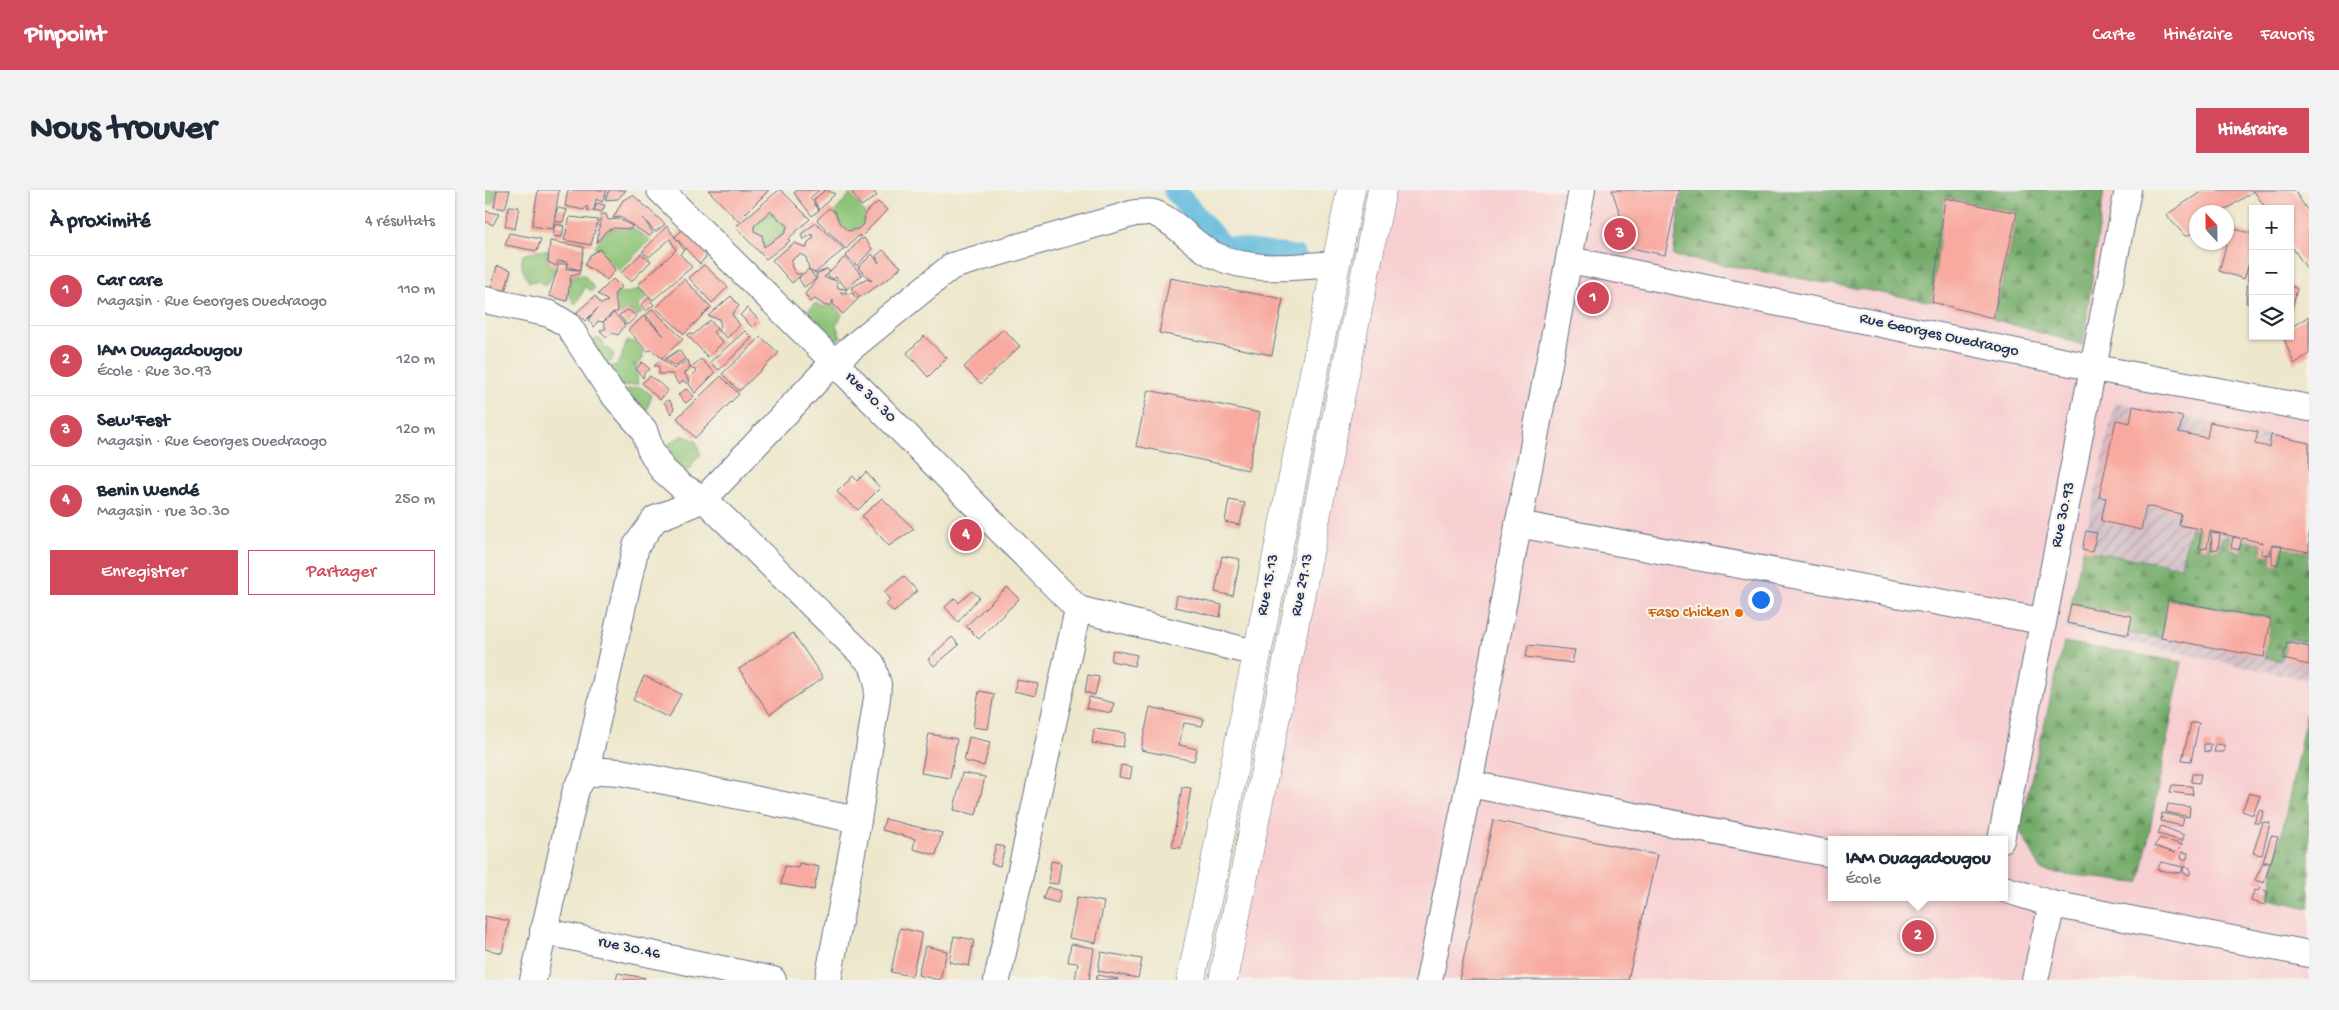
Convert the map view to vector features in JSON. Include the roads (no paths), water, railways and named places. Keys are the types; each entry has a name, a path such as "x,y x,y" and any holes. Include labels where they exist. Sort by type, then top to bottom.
{"main road":[{"name":"Rue 15.13","path":"1191,980 1351,190"},
{"name":"Rue 29.13","path":"1223,980 1382,190"}],"street":[{"name":"rue 30.30","path":"660,190 834,362 1078,609"},
{"path":"1429,980 1469,784 1583,190"},
{"name":"Rue 30.93","path":"2002,836 2042,621 2095,368 2128,190"},
{"path":"533,980 576,789 585,775 636,546 655,519 704,499 834,362 952,266 1135,213 1153,213 1175,226 1212,254 1233,263 1273,268 1335,264"},
{"name":"Rue Georges Ouedraogo","path":"1570,260 2095,368 2309,408"},
{"path":"485,300 550,314 568,325 611,392 644,430 650,448 662,469 681,486 704,499 872,664 878,684 877,698 858,820 828,980"},
{"path":"1518,524 2042,621"},
{"path":"997,980 1078,609 1256,653"},
{"path":"585,775 603,771 620,772 858,820"},
{"path":"1469,784 1828,853"},
{"path":"2008,890 2052,904 2309,954"},
{"path":"2035,980 2052,904"},
{"name":"rue 30.46","path":"543,931 773,980"}],"waterway":[{"path":"1174,190 1222,246 1296,257"}],"place":[{"name":"Sew'Fest","path":"1620,234"},
{"name":"Car care","path":"1593,298"},
{"name":"Benin Wendé","path":"966,535"},
{"name":"Faso chicken","path":"1739,613"},
{"name":"IAM Ouagadougou","path":"1918,936"}]}
